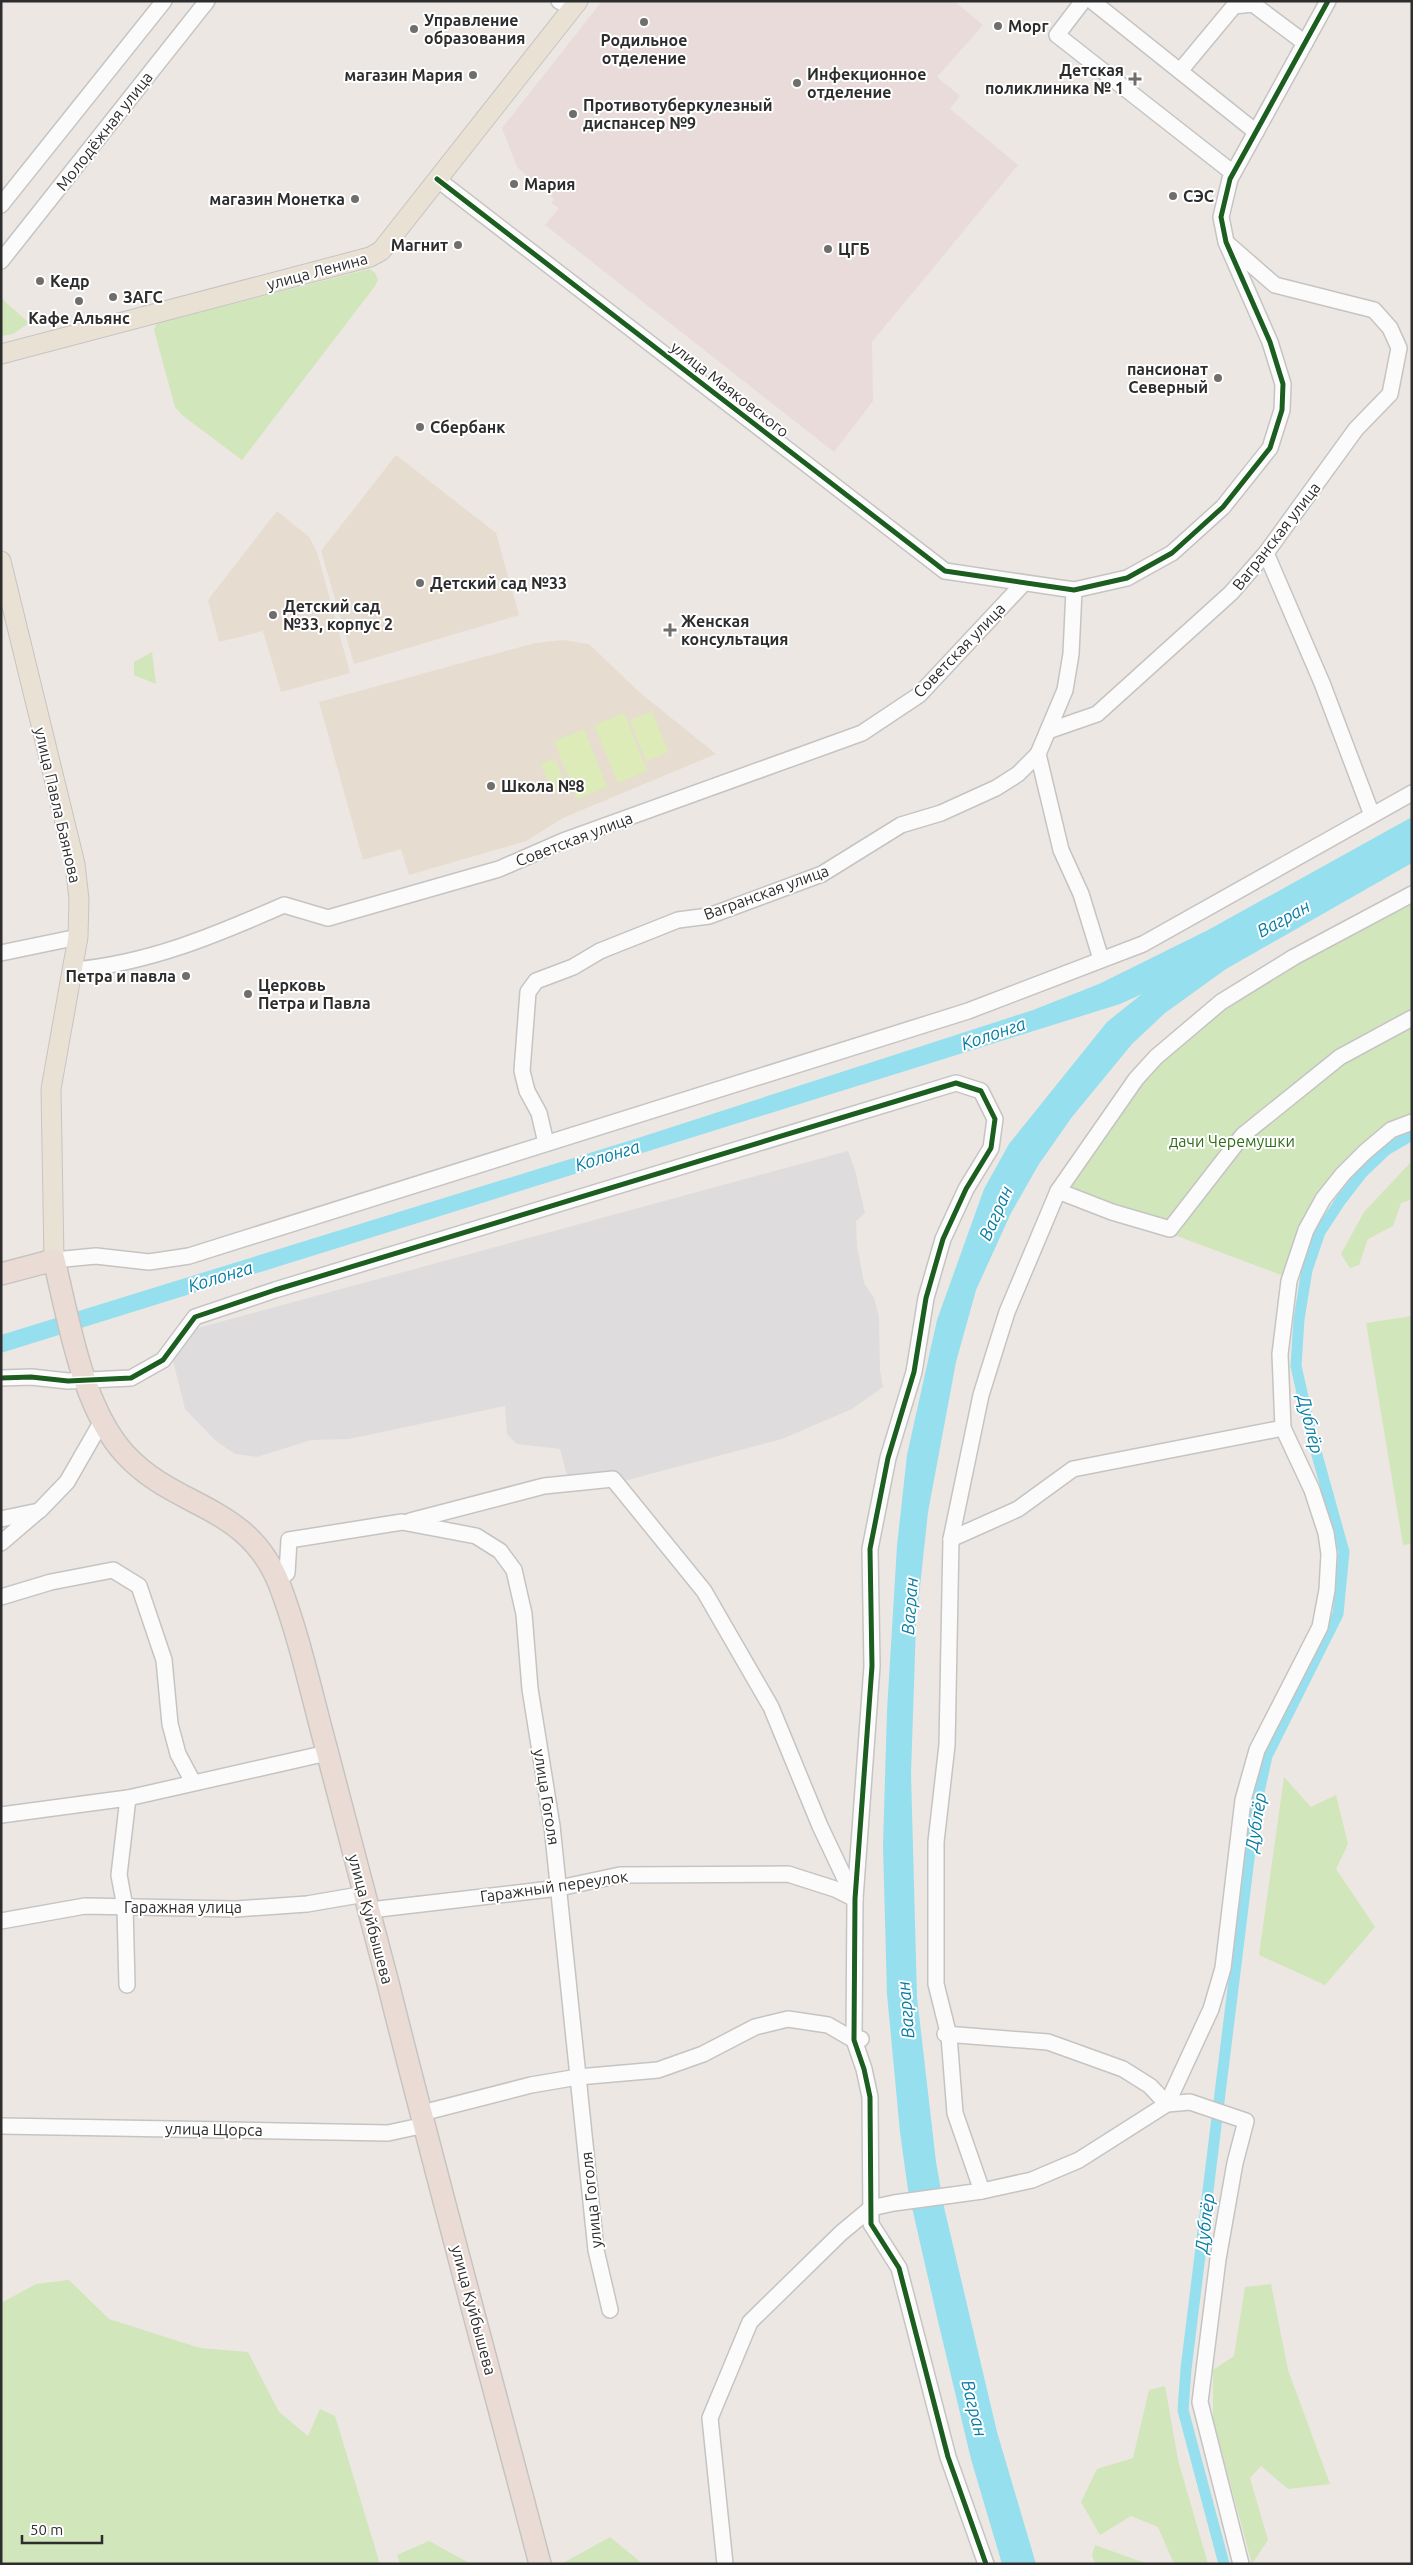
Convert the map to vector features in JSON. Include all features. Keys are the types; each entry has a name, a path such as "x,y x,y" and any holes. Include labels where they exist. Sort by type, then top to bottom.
{"highway":[{"path":"1,1274 54,1260"},
{"name":"улица Куйбышева","path":"54,1260 85,1380 102,1421 124,1453 148,1475 227,1518 252,1538 278,1581 297,1637 540,2564"}],"main road":[{"name":"улица Ленина","path":"1,354 370,257 381,251 570,4"},
{"name":"улица Павла Баянова","path":"1,561 75,864 79,899 78,937 51,1088 54,1260"}],"street":[{"name":"Молодёжная улица","path":"1,205 164,1"},
{"name":"Молодёжная улица","path":"1,261 207,1"},
{"path":"1083,1 1057,35 1233,173"},
{"path":"1092,1 1256,132"},
{"name":"улица Маяковского","path":"437,179 945,571 1074,590 1126,578 1172,553 1223,507 1270,448 1282,410 1284,384 1270,342 1226,242 1221,217 1233,173 1328,1"},
{"path":"1180,71 1234,6 1253,4 1305,43"},
{"name":"Вагранская улица","path":"1048,731 1097,714 1231,593 1266,553 1356,429 1390,394 1398,348 1390,328 1374,310 1275,285 1226,242"},
{"path":"1266,553 1322,683 1372,815"},
{"name":"Советская улица","path":"72,970 119,964 204,940 284,905 328,918 499,869 563,841 862,733 918,695 1023,584"},
{"path":"1074,590 1071,654 1066,690 1038,754 1061,850 1081,894 1101,959"},
{"name":"Вагранская улица","path":"546,1143 539,1113 527,1091 522,1071 528,992 536,981 573,967 600,951 678,920 709,916 822,874 900,825 941,813 996,788 1018,774 1038,754"},
{"path":"54,1260 96,1256 149,1262 189,1256 968,1011 1143,944 1412,793"},
{"path":"982,2191 955,2113 947,2035 936,1984 934,1918 936,1842 946,1746 951,1539 982,1395 1004,1321 1058,1191 1136,1079 1156,1057 1221,1002 1294,957 1412,894"},
{"path":"1,953 78,937"},
{"path":"1058,1191 1112,1212 1170,1229 1243,1134 1340,1057 1412,1018"},
{"path":"1,1378 85,1380 131,1378 163,1360 194,1317 275,1290 956,1083 981,1092 995,1119 991,1148 966,1189 943,1239 926,1298 914,1372 888,1458 870,1549 872,1666 855,1900 859,2039 870,2097 871,2224 899,2268 948,2457 986,2564"},
{"path":"1167,2104 1212,2009 1224,1968 1243,1800 1257,1750 1320,1627 1327,1590 1329,1554 1326,1533 1312,1490 1283,1428 1280,1354 1289,1281 1306,1230 1323,1199 1343,1174 1392,1130 1412,1122"},
{"path":"1,1543 39,1511 67,1482 102,1421"},
{"path":"951,1539 1018,1509 1073,1469 1283,1428"},
{"path":"402,1522 544,1486 613,1479 704,1592 771,1706 820,1826 855,1900"},
{"path":"1,1519 39,1511"},
{"name":"улица Гоголя","path":"278,1581 287,1573 289,1540 402,1522 476,1536 500,1551 514,1570 524,1614 530,1690 552,1826 596,2250 610,2310"},
{"path":"1,1597 51,1582 113,1570 139,1586 164,1660 170,1724 178,1754 193,1782"},
{"path":"1,1814 128,1798 327,1753"},
{"path":"127,1985 125,1907 119,1875 128,1798"},
{"name":"Гаражный переулок","path":"367,1902 559,1888 620,1875 788,1874 835,1888 855,1900"},
{"name":"Гаражная улица","path":"1,1921 85,1906 236,1909 367,1902"},
{"name":"улица Щорса","path":"1,2126 388,2133 424,2119 531,2085 578,2077 658,2070 703,2054 755,2027 788,2019 828,2025 859,2039"},
{"path":"947,2035 1048,2042 1123,2069 1150,2086 1167,2104"},
{"path":"726,2564 710,2418 750,2322 841,2233 871,2208 982,2191 1032,2180 1079,2160 1167,2104 1190,2102 1246,2121 1235,2163 1218,2259 1200,2402 1242,2564"}],"shaded area":[{"path":"602,1 954,1 983,25 937,77 960,96 950,109 1018,165 872,342 873,401 834,452 545,225 559,208 551,203 554,199 517,167 502,128"},
{"name":"Детский сад №33","path":"396,455 496,533 519,615 354,664 321,551"},
{"name":"Детский сад №33, корпус 2","path":"277,511 309,537 317,552 350,673 281,692 263,631 219,642 208,600"},
{"name":"Школа №8","path":"563,640 589,644 638,691 716,754 563,818 526,841 409,875 401,849 363,860 319,702 535,643"},
{"path":"848,1151 855,1170 865,1213 856,1221 857,1246 864,1283 874,1298 879,1317 880,1370 883,1387 852,1409 782,1439 609,1485 577,1488 566,1472 560,1449 517,1444 507,1434 505,1406 349,1439 311,1440 257,1457 235,1454 216,1441 185,1409 171,1353 198,1328"}],"green space":[{"path":"370,269 375,273 378,280 375,286 242,460 182,415 175,407 154,330 157,323"},
{"path":"1,298 29,323 13,334 1,336"},
{"path":"152,652 156,684 134,675 134,662"},
{"path":"652,711 668,752 646,761 630,720"},
{"path":"624,713 647,771 618,783 594,725"},
{"path":"584,729 607,787 577,799 554,741"},
{"path":"555,759 566,786 552,791 541,764"},
{"name":"дачи Черемушки","path":"1412,900 1412,1117 1360,1149 1284,1276 1062,1193 1133,1094 1165,1057 1208,1019 1263,981 1292,964"},
{"path":"1412,1161 1412,1199 1401,1203 1393,1226 1368,1239 1359,1265 1350,1268 1341,1254 1364,1212"},
{"path":"1412,1316 1412,1544 1403,1545 1366,1323"},
{"path":"1284,1777 1311,1807 1336,1795 1348,1844 1336,1869 1375,1927 1325,1985 1259,1955"},
{"path":"69,2280 109,2319 200,2348 248,2352 279,2412 308,2436 320,2409 335,2416 380,2564 1,2564 1,2303 36,2284"},
{"path":"1271,2284 1288,2370 1330,2484 1288,2489 1261,2466 1250,2478 1268,2540 1252,2564 1213,2420 1213,2370 1234,2356 1245,2287"},
{"path":"1165,2386 1178,2460 1208,2564 1174,2564 1158,2527 1131,2516 1100,2535 1081,2502 1097,2469 1133,2458 1149,2390"},
{"path":"610,2537 643,2564 563,2564 563,2563"},
{"path":"429,2541 471,2564 400,2564 397,2555"},
{"path":"1095,2545 1145,2564 1095,2564 1092,2555"}],"water":[{"path":"1412,817 1412,863 1226,969 1165,1013 1132,1044 1072,1117 1039,1164 1011,1213 976,1290 956,1362 928,1512 916,1624 911,1774 917,1997 936,2162 944,2207 997,2432 1036,2564 1002,2564 971,2459 937,2317 908,2190 900,2132 887,1994 883,1846 887,1711 897,1546 907,1455 937,1320 984,1189 1009,1144 1107,1022 1142,994 1120,1004 1,1353 1,1335 638,1138 1033,1010 1099,984 1208,930"}],"waterway":[{"name":"Дублёр","path":"1224,2564 1183,2410 1186,2369 1255,1810 1267,1756 1338,1614 1344,1552 1312,1437 1296,1366 1299,1319 1307,1270 1320,1232 1362,1173 1386,1150 1412,1135"}],"cycle path":[{"path":"437,179 945,571 1074,590 1127,578 1172,553 1223,507 1270,448 1282,410 1283,384 1270,342 1226,242 1221,217 1230,179 1328,1"},
{"path":"1,1378 31,1377 68,1381 131,1378 163,1360 195,1317 275,1290 956,1083 981,1091 995,1119 991,1148 966,1189 943,1239 926,1298 914,1372 888,1458 870,1549 872,1666 855,1899 854,2040 864,2069 870,2097 871,2224 899,2268 948,2457 986,2564"}],"place":[{"name":"Родильное отделение","path":"644,22"},
{"name":"Морг","path":"998,26"},
{"name":"Управление образования","path":"414,29"},
{"name":"магазин Мария","path":"473,75"},
{"name":"Детская поликлиника № 1","path":"1135,79"},
{"name":"Инфекционное отделение","path":"797,83"},
{"name":"Противотуберкулезный диспансер №9","path":"573,114"},
{"name":"Мария","path":"514,184"},
{"name":"СЭС","path":"1173,196"},
{"name":"магазин Монетка","path":"355,199"},
{"name":"Магнит","path":"458,245"},
{"name":"ЦГБ","path":"828,249"},
{"name":"Кедр","path":"40,281"},
{"name":"ЗАГС","path":"113,297"},
{"name":"Кафе Альянс","path":"79,301"},
{"name":"пансионат Северный","path":"1218,378"},
{"name":"Сбербанк","path":"420,427"},
{"name":"Детский сад №33","path":"420,583"},
{"name":"Детский сад №33, корпус 2","path":"273,615"},
{"name":"Женская консультация","path":"670,630"},
{"name":"Школа №8","path":"491,786"},
{"name":"Петра и павла","path":"186,976"},
{"name":"Церковь Петра и Павла","path":"248,994"}],"water label":[{"name":"Вагран","path":"1283,918"},
{"name":"Колонга","path":"993,1033"},
{"name":"Колонга","path":"607,1155"},
{"name":"Вагран","path":"995,1213"},
{"name":"Колонга","path":"220,1276"},
{"name":"Вагран","path":"909,1606"},
{"name":"Вагран","path":"905,2010"},
{"name":"Вагран","path":"975,2408"}]}
